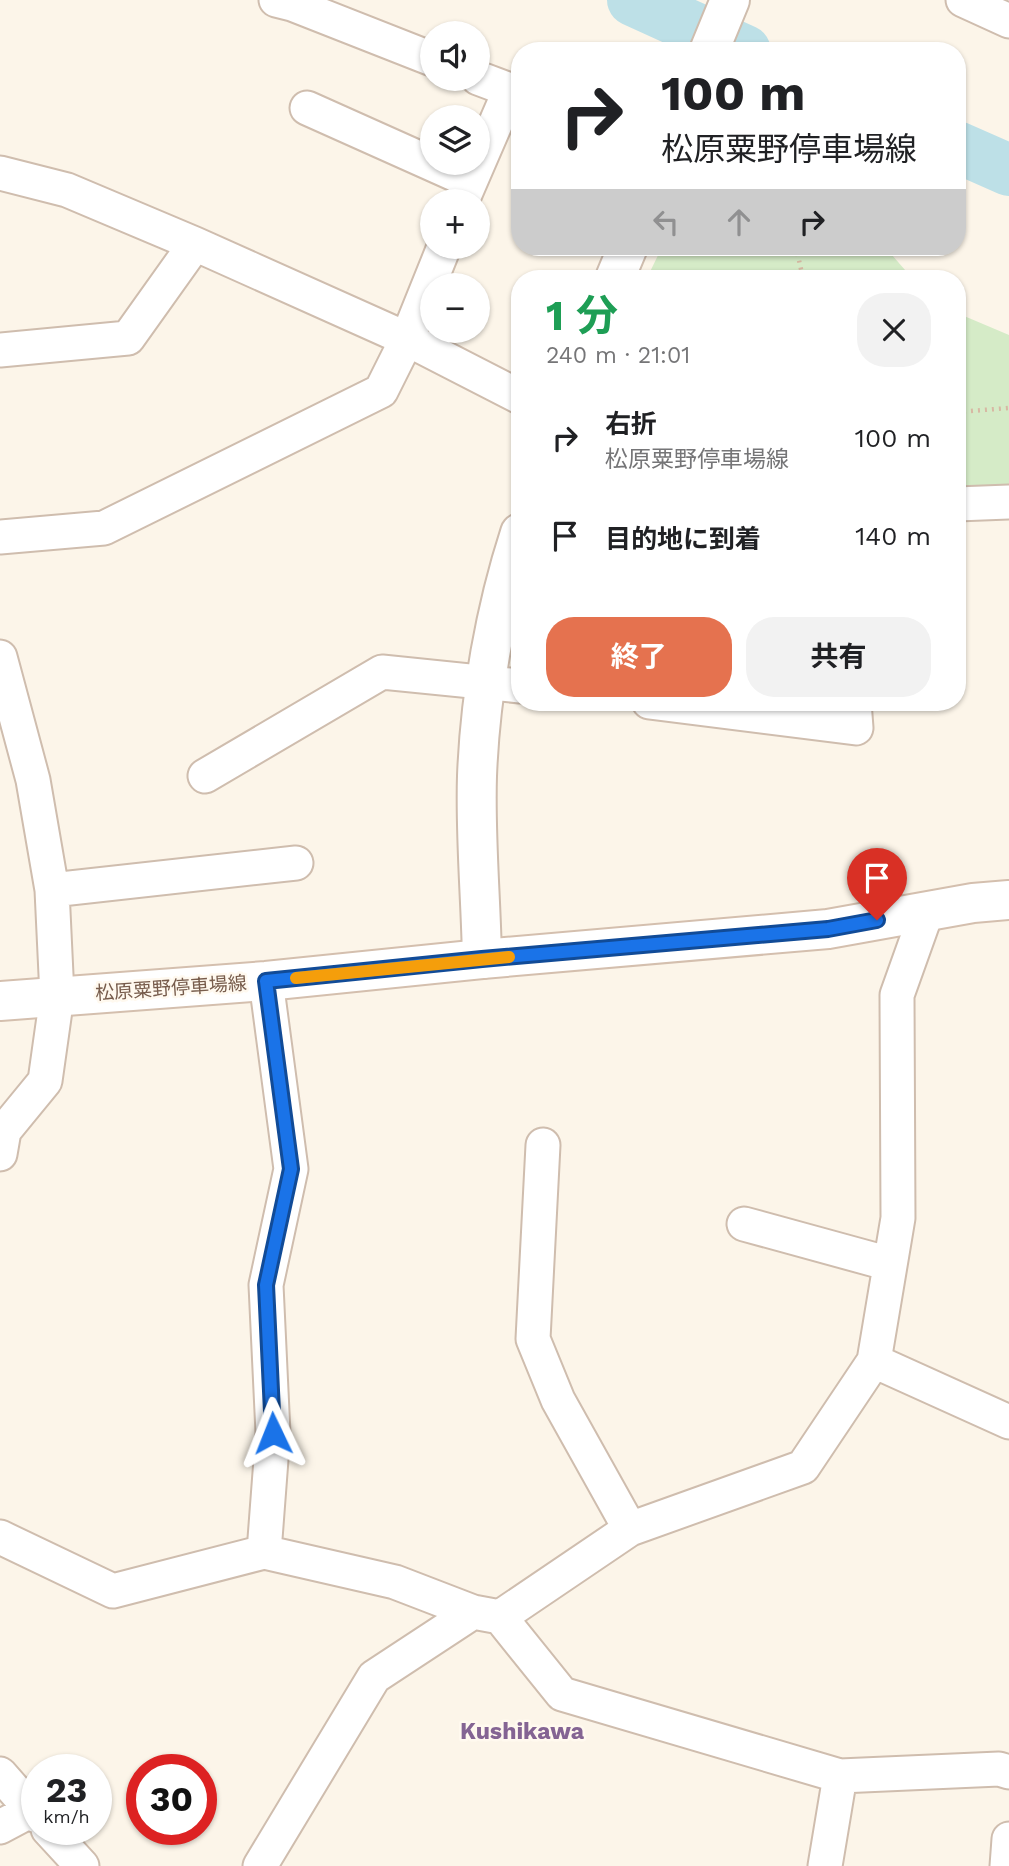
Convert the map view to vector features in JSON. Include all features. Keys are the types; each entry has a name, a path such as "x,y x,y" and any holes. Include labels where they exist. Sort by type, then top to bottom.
{"main road":[{"path":"713,42 730,0"},
{"path":"482,959 477,777 502,683 511,578"},
{"name":"松原粟野停車場線","path":"0,1001 266,981 828,929 973,903 1009,900"}],"street":[{"path":"276,0 420,55"},
{"path":"963,0 1009,21"},
{"path":"467,189 510,90 490,82"},
{"path":"307,108 462,189"},
{"path":"0,173 67,190 195,244 407,339 511,392"},
{"path":"0,350 128,338 195,244"},
{"path":"0,537 104,528 381,391 407,339 439,259"},
{"path":"966,504 1009,502"},
{"path":"0,657 33,780 52,890 57,996 44,1081 4,1130 0,1154"},
{"path":"205,776 382,672 502,683"},
{"path":"724,711 856,727 855,711"},
{"path":"52,890 296,863"},
{"path":"260,1866 374,1677 630,1529 803,1468 874,1361 898,1217 897,995 927,911"},
{"path":"264,1552 273,1433 266,1285 291,1169 266,981"},
{"path":"543,1145 533,1339 558,1400 630,1529"},
{"path":"744,1224 890,1264"},
{"path":"874,1361 1009,1422"},
{"path":"0,1537 113,1591 264,1552 395,1582 486,1614 562,1694 840,1776 999,1769 1009,1772"},
{"path":"0,1774 21,1798"},
{"path":"825,1866 840,1776"},
{"path":"0,1827 21,1822"},
{"path":"1007,1866 1009,1839"},
{"path":"63,1845 82,1866"}],"path":[{"path":"966,411 1009,408"}],"green space":[{"path":"658,256 893,256 905,270 651,270"},
{"path":"966,317 1009,335 1009,487 966,489"}],"waterway":[{"path":"633,0 725,42"},
{"path":"966,151 1009,170"}],"slow traffic":[{"path":"296,978 509,957"}],"district":[{"name":"Kushikawa","path":"522,1731"}],"route":[{"path":"273,1433 266,1285 291,1169 266,981 828,929 877,920"}]}
